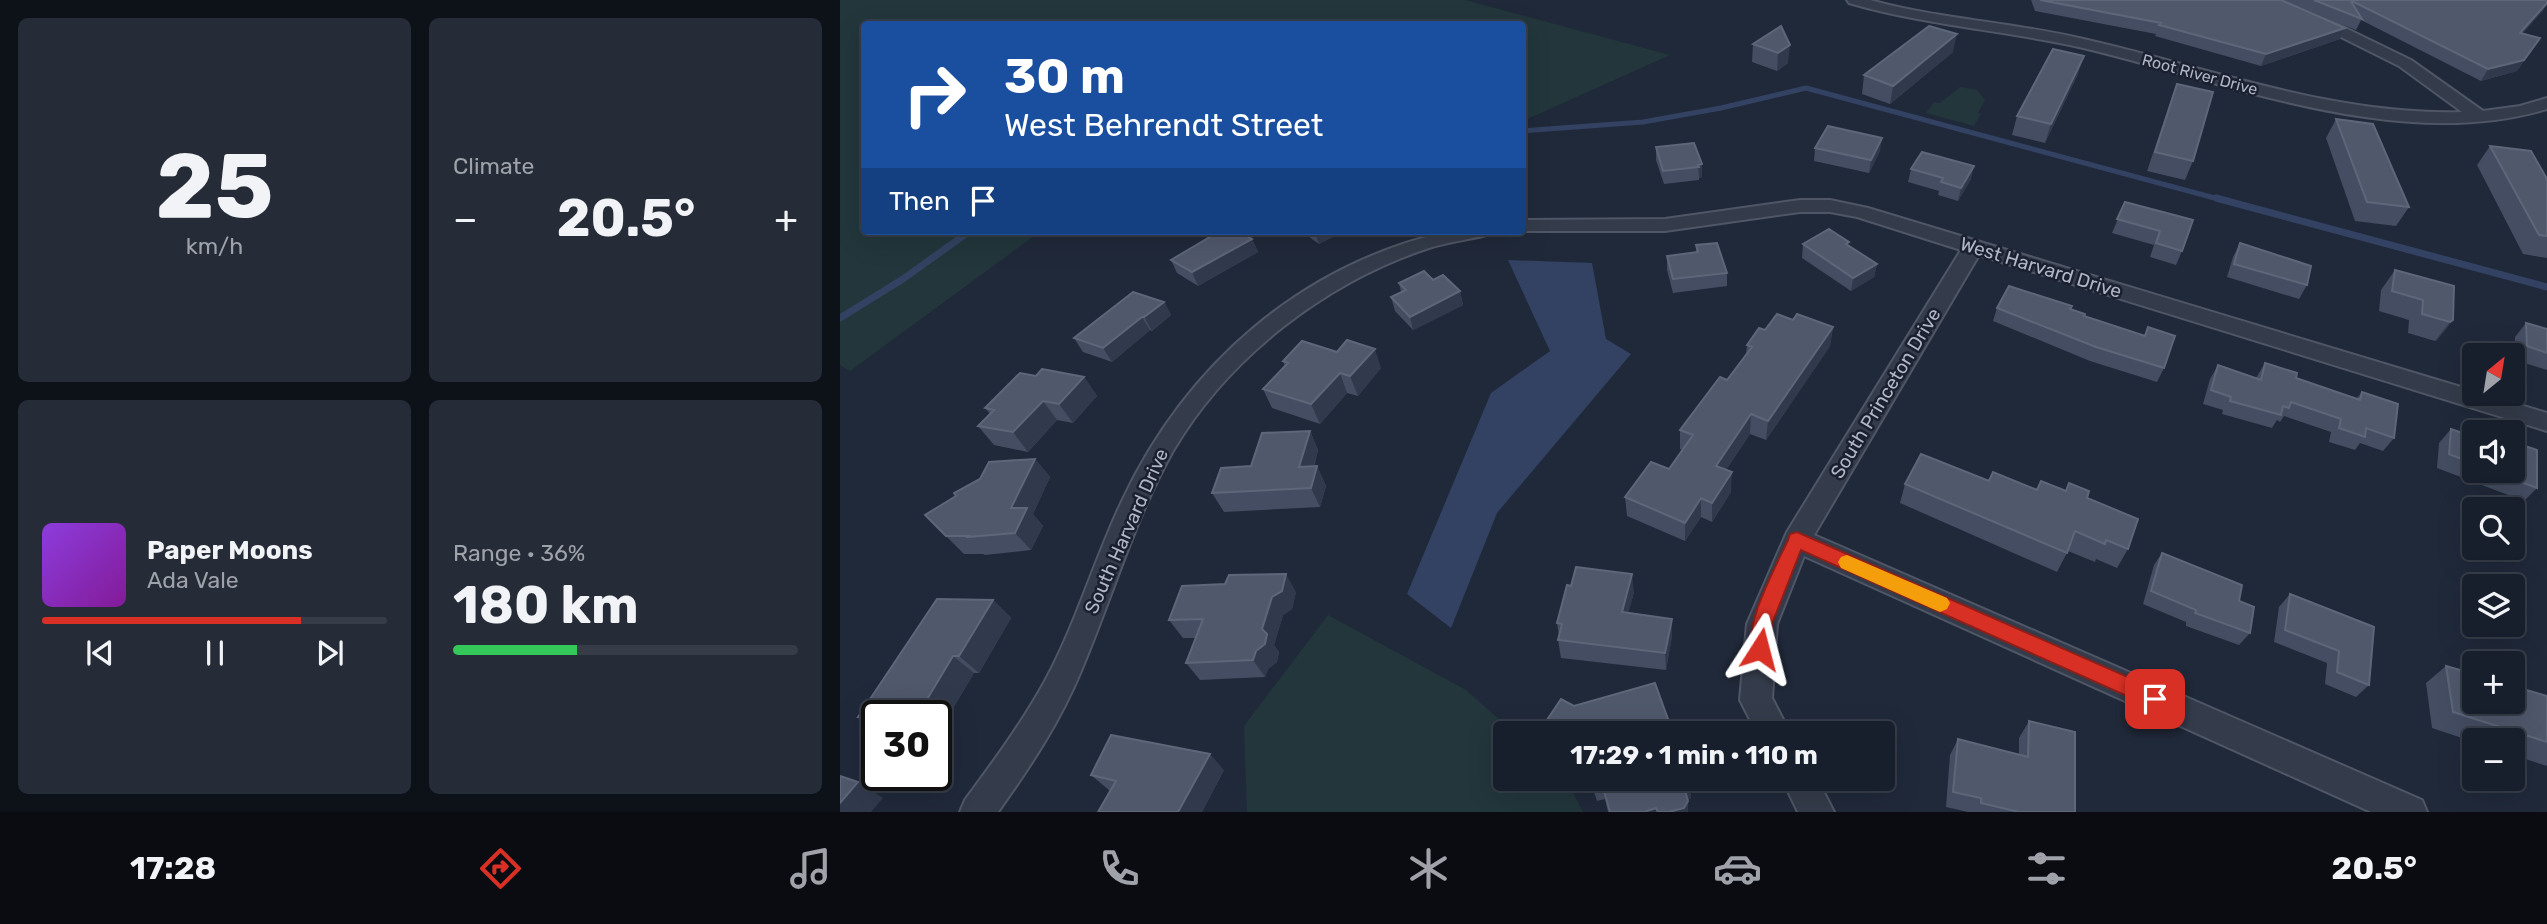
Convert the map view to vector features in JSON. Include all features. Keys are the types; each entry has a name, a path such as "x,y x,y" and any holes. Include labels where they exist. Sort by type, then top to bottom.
{"street":[{"name":"Root River Drive","path":"1854,0 2077,42 2346,110 2392,116 2478,116 2530,109 2547,103"},
{"path":"2262,0 2330,26 2405,63 2478,116"},
{"name":"West Harvard Drive","path":"1526,226 1665,225 1800,206 1830,206 1861,212 2547,422"},
{"name":"South Harvard Drive","path":"978,812 1026,743 1064,675 1137,500 1164,445 1197,394 1250,342 1301,304 1364,269 1410,249 1464,235"},
{"name":"South Princeton Drive","path":"1767,721 1756,700 1762,624 1797,540 1973,246"},
{"path":"1797,540 2410,812"},
{"path":"1806,791 1817,812"}],"green space":[{"path":"840,0 1465,0 1670,55 1526,120 1526,21 861,21 861,235 1036,235 850,371 840,365"},
{"path":"1960,87 1977,90 1985,100 1974,126 1926,113 1934,102 1940,103"},
{"path":"1328,615 1466,690 1501,721 1493,721 1493,791 1572,791 1583,812 1247,812 1244,726"}],"water":[{"path":"1508,260 1592,263 1606,339 1631,354 1497,513 1451,628 1407,594 1491,393 1550,351"}],"building":[{"path":"2040,0 2281,0 2345,28 2266,54 2159,25 2161,23"},
{"path":"2314,0 2350,0 2362,19"},
{"path":"2350,0 2547,0 2547,3 2520,33 2540,38 2524,60 2488,69"},
{"path":"1781,26 1790,45 1778,53 1753,44"},
{"path":"1929,26 1957,34 1893,86 1864,75"},
{"path":"2053,49 2084,56 2051,124 2017,116"},
{"path":"2177,84 2213,92 2193,161 2155,152"},
{"path":"2336,119 2373,124 2409,207 2367,202"},
{"path":"1828,126 1882,138 1871,160 1815,148"},
{"path":"1694,143 1702,164 1698,165 1699,167 1663,171 1656,147"},
{"path":"2490,146 2531,151 2547,179 2547,236 2539,235"},
{"path":"1922,152 1974,166 1961,188 1941,182 1943,178 1911,169"},
{"path":"2125,202 2193,220 2182,251 2156,243 2160,231 2117,219"},
{"path":"1829,229 1849,242 1846,244 1877,264 1853,278 1803,244"},
{"path":"1213,235 1245,235 1252,239 1192,272 1171,260"},
{"path":"1717,243 1727,273 1673,279 1667,256 1698,252 1696,245"},
{"path":"2240,243 2311,266 2307,285 2234,264"},
{"path":"2395,270 2454,286 2453,320 2450,322 2422,314 2423,300 2392,291"},
{"path":"1424,271 1433,280 1443,275 1460,291 1410,317 1391,297 1406,290 1399,283"},
{"path":"2009,286 2072,306 2070,309 2085,314 2084,316 2145,336 2148,327 2175,336 2164,368 2096,347 1997,308"},
{"path":"1133,292 1164,302 1103,348 1074,338"},
{"path":"1777,314 1793,320 1797,314 1833,327 1768,421 1751,414 1716,466 1732,472 1712,503 1701,498 1685,523 1625,497 1651,462 1669,469 1693,435 1680,430 1720,377 1727,380 1752,347 1747,345 1759,328 1765,330"},
{"path":"2526,323 2547,329 2547,353 2527,346"},
{"path":"1347,340 1375,349 1350,376 1340,373 1311,404 1263,389 1288,363 1283,361 1302,341 1337,352"},
{"path":"2265,363 2297,373 2296,378 2360,400 2362,392 2398,404 2394,438 2366,428 2365,437 2339,428 2341,419 2291,402 2289,408 2283,406 2281,415 2230,401 2231,397 2211,390 2218,365 2261,380"},
{"path":"1042,369 1084,377 1059,404 1043,401 1013,432 978,426 994,410 985,408 1020,373 1036,376"},
{"path":"2451,429 2462,433 2462,459 2449,454"},
{"path":"1310,431 1299,467 1317,466 1311,488 1212,493 1221,468 1251,466 1262,433"},
{"path":"2525,446 2537,450 2537,488 2524,483"},
{"path":"1921,454 1989,481 1993,472 2037,490 2041,481 2066,491 2069,483 2089,491 2087,498 2138,519 2128,549 2106,540 2105,544 2075,531 2067,553 1905,484"},
{"path":"1035,459 1011,508 1027,508 1015,533 946,536 925,515 956,496 954,493 980,479 989,462"},
{"path":"2162,553 2242,585 2239,601 2254,607 2250,633 2195,613 2196,610 2151,591"},
{"path":"1576,567 1632,574 1622,612 1672,619 1665,653 1558,640 1562,624 1557,623 1567,585 1571,586"},
{"path":"1286,574 1282,591 1272,597 1262,629 1267,634 1265,644 1256,651 1253,660 1186,663 1203,619 1169,620 1182,586 1225,584 1229,575"},
{"path":"2290,594 2374,627 2369,685 2337,672 2339,651 2285,630"},
{"path":"937,599 993,600 959,656 953,656 927,700 869,700"},
{"path":"2446,666 2462,671 2462,714 2525,714 2525,690 2547,696 2547,742 2525,735 2525,728 2503,728 2453,712"},
{"path":"1655,683 1669,721 1547,720 1561,699 1574,706"},
{"path":"2029,721 2075,732 2075,812 2019,812 1981,803 1981,798 1953,792 1958,739 2028,757"},
{"path":"1111,735 1210,754 1178,812 1098,812 1116,781 1091,775"},
{"path":"840,776 858,782 840,803"},
{"path":"1604,791 1685,791 1688,801 1684,808 1669,812 1658,812 1656,808 1644,812 1610,812"}],"waterway":[{"path":"1526,131 1643,122 1721,108 1806,88 2222,200"},
{"path":"2216,198 2547,287"},
{"path":"840,318 903,279 964,235"}],"slow traffic":[{"path":"1847,562 1940,603"}],"route":[{"path":"1760,649 1762,624 1797,540 2155,699"}]}
